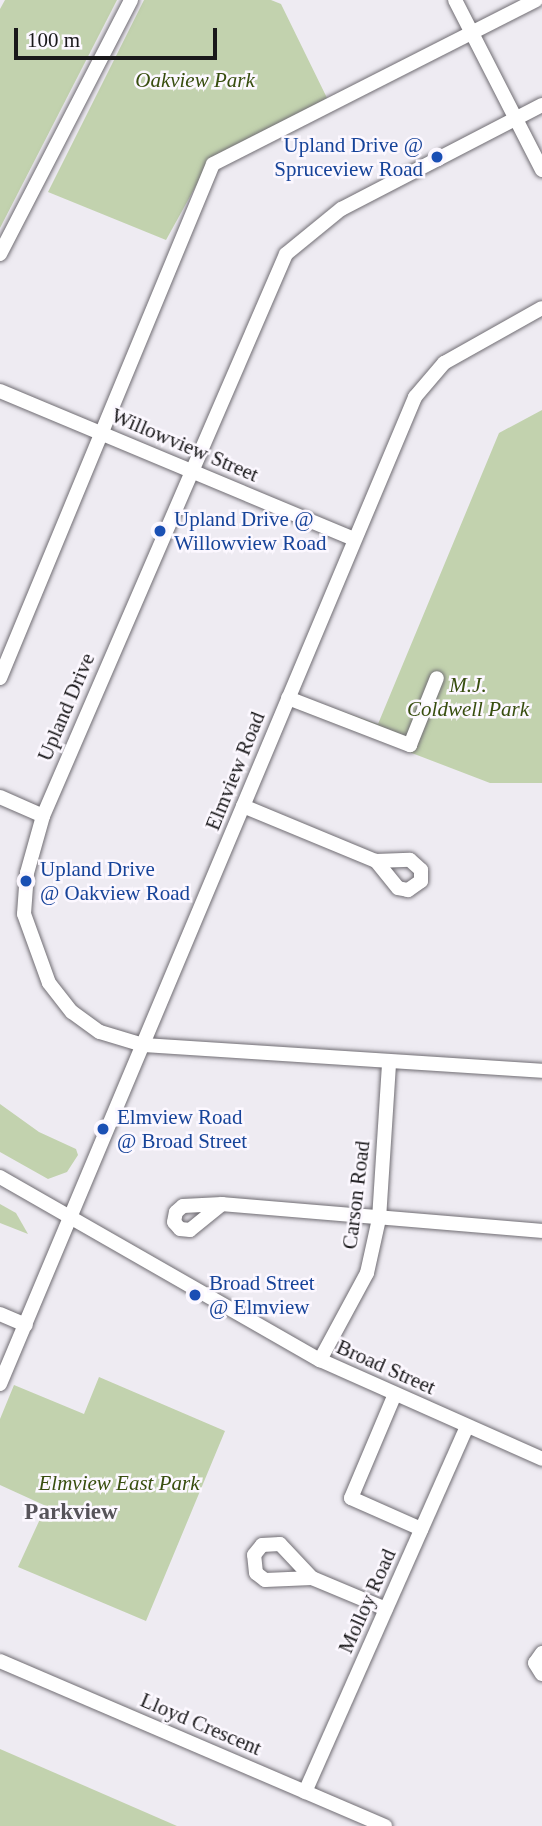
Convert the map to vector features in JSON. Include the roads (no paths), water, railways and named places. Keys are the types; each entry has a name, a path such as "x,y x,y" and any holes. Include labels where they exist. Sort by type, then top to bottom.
{"street":[{"path":"0,254 131,0"},
{"path":"455,0 542,170"},
{"path":"0,678 213,164 536,0"},
{"name":"Upland Drive","path":"542,105 341,209 286,254 43,816 27,873 24,915 49,983 72,1012 100,1032 143,1045 389,1064 542,1071"},
{"name":"Elmview Road","path":"0,1384 353,539 415,397 444,363 542,308"},
{"name":"Willowview Street","path":"0,391 353,539"},
{"path":"288,698 410,745 437,678"},
{"path":"0,797 43,816"},
{"path":"243,806 376,861"},
{"name":"Carson Road","path":"320,1360 367,1273 379,1219 389,1064"},
{"name":"Broad Street","path":"0,1177 320,1360 542,1458"},
{"path":"222,1205 542,1231"},
{"path":"0,1314 26,1325"},
{"path":"396,1394 351,1498 421,1529"},
{"name":"Molloy Road","path":"305,1792 467,1426"},
{"path":"312,1578 386,1609"},
{"path":"542,1653 535,1663 542,1674"},
{"name":"Lloyd Crescent","path":"0,1661 385,1826"}],"place":[{"name":"Upland Drive @ Spruceview Road","path":"437,157"},
{"name":"Upland Drive @ Willowview Road","path":"160,531"},
{"name":"Upland Drive @ Oakview Road","path":"26,881"},
{"name":"Elmview Road @ Broad Street","path":"103,1129"},
{"name":"Broad Street @ Elmview","path":"195,1295"}],"district":[{"name":"Parkview","path":"71,1512"}],"park label":[{"name":"Oakview Park","path":"195,80"},
{"name":"M.J. Coldwell Park","path":"468,697"},
{"name":"Elmview East Park","path":"119,1483"}]}
